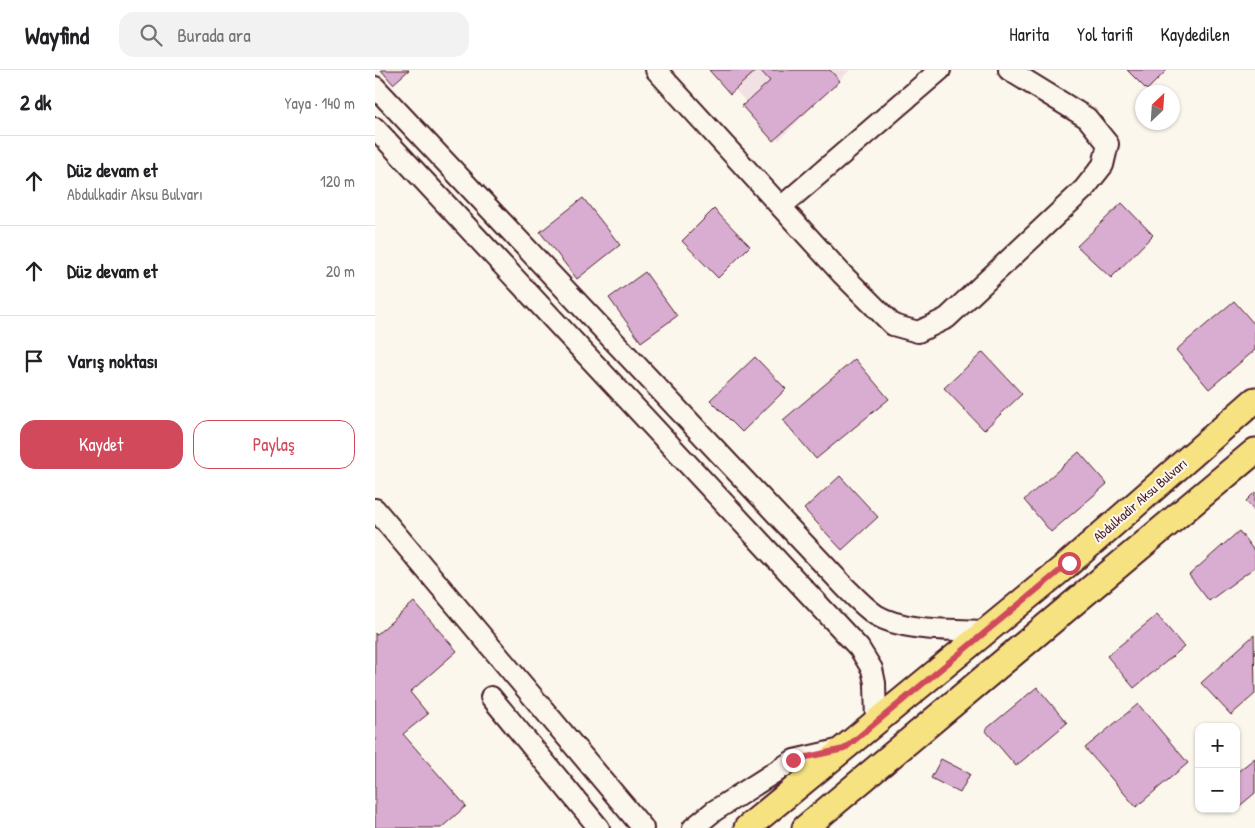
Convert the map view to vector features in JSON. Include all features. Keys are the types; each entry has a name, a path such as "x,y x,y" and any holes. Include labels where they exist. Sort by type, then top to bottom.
{"main road":[{"name":"Abdulkadir Aksu Bulvarı","path":"747,828 1069,563 1255,400"},
{"path":"805,828 1255,450"}],"street":[{"path":"657,70 842,274 893,325 918,332 947,318 1084,189 1103,165 1108,144 1087,118 1009,70"},
{"path":"781,207 941,70"},
{"path":"375,87 858,600 877,615 892,622 986,631"},
{"path":"375,128 859,648 872,669 875,683 876,722"},
{"path":"375,509 643,828"},
{"path":"835,623 849,614 858,600"},
{"path":"491,697 599,828"},
{"path":"693,828 714,811 793,760 844,749"}],"shaded area":[{"path":"718,70 850,70 779,140"}],"building":[{"path":"381,70 409,70 393,84"},
{"path":"709,70 757,70 730,94"},
{"path":"760,70 830,70 840,81 773,141 742,106 770,81"},
{"path":"1127,70 1167,70 1152,85 1142,85"},
{"path":"583,198 620,245 577,279 540,232"},
{"path":"1122,203 1153,235 1111,278 1077,246"},
{"path":"714,209 750,246 718,278 682,241"},
{"path":"645,272 677,316 641,342 609,298"},
{"path":"1234,301 1255,325 1255,350 1209,389 1176,350"},
{"path":"983,352 1022,394 984,430 944,388"},
{"path":"755,357 786,389 742,432 710,400"},
{"path":"855,359 889,399 816,459 783,420"},
{"path":"1079,452 1107,484 1051,532 1024,500"},
{"path":"840,476 878,517 842,550 804,509"},
{"path":"1255,492 1255,512 1246,501"},
{"path":"1239,531 1255,552 1255,567 1209,601 1189,575"},
{"path":"414,602 457,651 410,692 428,714 403,734 466,806 441,828 375,828 375,633 376,635"},
{"path":"1157,615 1184,647 1134,688 1107,656"},
{"path":"1254,635 1255,694 1231,715 1201,683"},
{"path":"1037,687 1067,723 1016,766 985,730"},
{"path":"1138,704 1188,763 1136,807 1085,748"},
{"path":"1255,758 1255,793 1240,806 1240,770"},
{"path":"941,759 970,774 960,793 931,778"}],"route":[{"path":"793,760 844,749 1069,563"}]}
